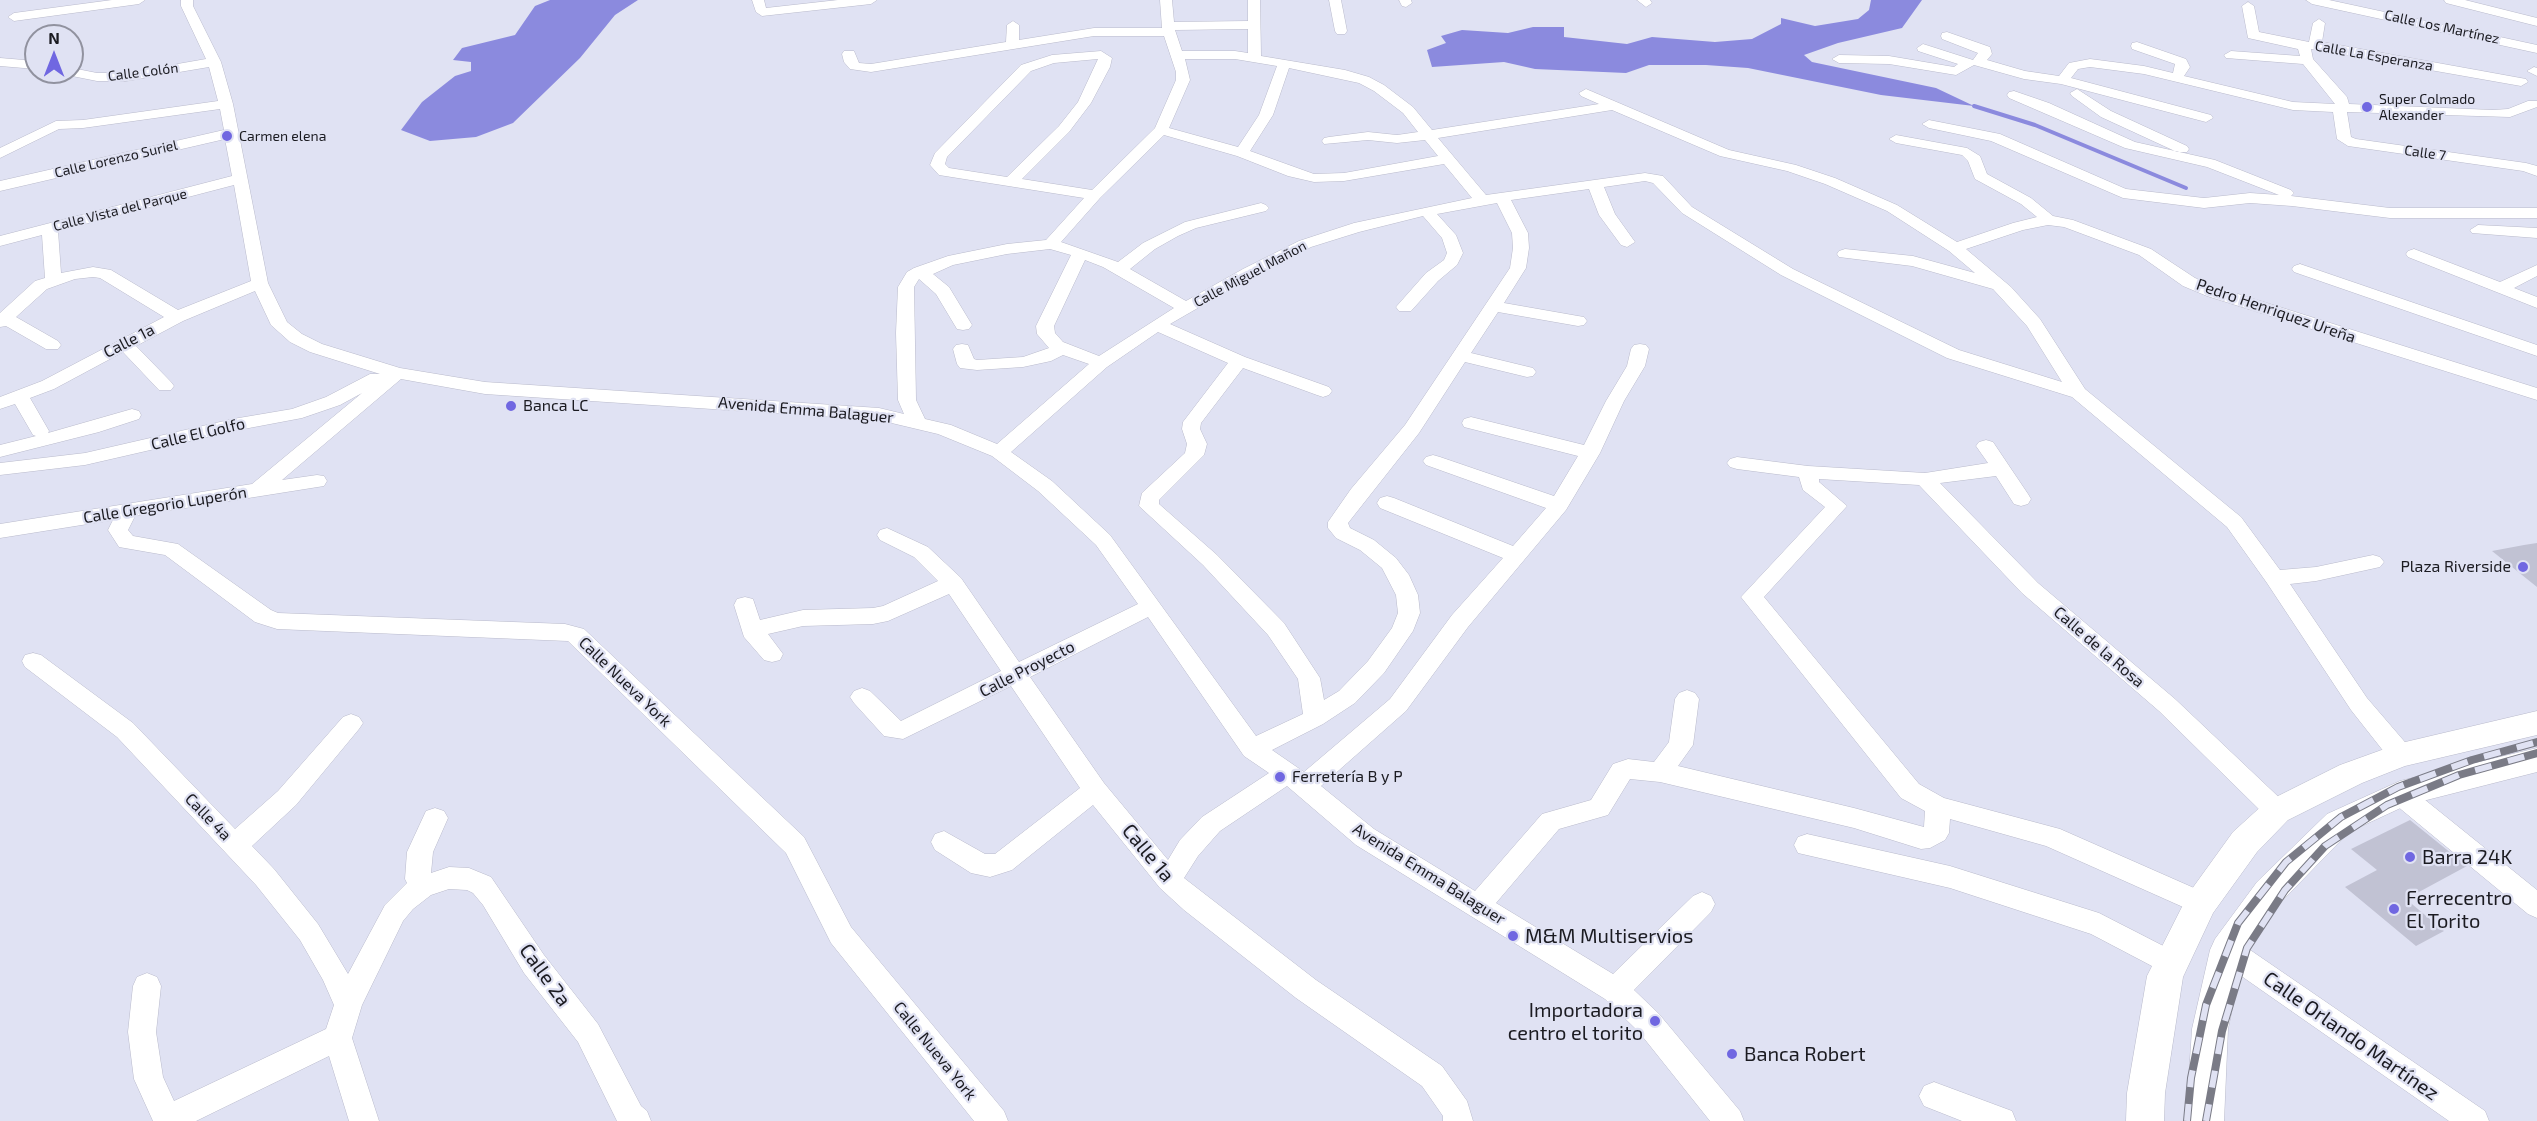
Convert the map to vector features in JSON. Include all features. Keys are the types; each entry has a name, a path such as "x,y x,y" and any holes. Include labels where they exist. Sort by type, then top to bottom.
{"main road":[{"path":"2145,1121 2146,1094 2165,976 2201,903 2245,842 2277,811 2351,774 2401,755 2537,723"},
{"path":"2205,1121 2210,1029 2227,950 2269,891 2338,824 2400,794 2537,760"}],"street":[{"path":"14,17 139,0"},
{"name":"Avenida Emma Balaguer","path":"187,0 214,62 226,104 260,283 280,325 296,338 316,348 392,372 485,388 879,414 944,429 999,452 1045,486 1103,540 1252,749 1295,780 1365,837 1615,990 1649,1023 1729,1121"},
{"path":"759,0 757,1 762,12 871,0"},
{"path":"1051,244 1095,195 1161,130 1183,80 1179,56 1169,29 1166,0"},
{"path":"1254,0 1255,59"},
{"path":"1335,0 1341,31"},
{"name":"Calle Los Martínez","path":"2312,0 2537,49"},
{"path":"2450,0 2537,22"},
{"path":"2467,0 2496,12"},
{"path":"2248,6 2253,34 2309,46 2319,23"},
{"path":"1012,45 1013,25"},
{"path":"849,54 855,66 871,68 1094,32 1256,25"},
{"path":"1839,59 1889,60 1956,71 1985,54 1985,50 1947,36"},
{"path":"2137,46 2181,62 2183,68 2176,78"},
{"name":"Calle La Esperanza","path":"2339,108 2343,103 2342,100 2307,60 2309,46 2521,82"},
{"path":"1923,48 2024,75 2062,80 2206,118"},
{"path":"1011,182 1064,129 1084,103 1097,82 1103,67 1103,56 1088,54 1052,59 1026,68 937,161 939,169 944,172 1095,195"},
{"path":"1179,56 1236,55 1345,74 1364,80 1379,88 1408,110 1482,201"},
{"path":"2231,55 2307,60"},
{"path":"0,62 24,64"},
{"name":"Calle Colón","path":"84,74 126,77 214,62"},
{"path":"2062,80 2074,66 2090,63 2120,66 2176,78 2275,103 2493,114 2533,105"},
{"path":"1242,153 1266,115 1284,65"},
{"path":"2533,105 2521,82 2523,73 2536,71"},
{"path":"1586,93 1725,153 1791,168 1830,181 1892,208 1955,248 2005,291 2034,323 2078,393 2234,522 2276,578 2359,704 2401,755"},
{"path":"2077,93 2106,114 2210,163 2313,203"},
{"path":"2014,95 2130,145 2170,156 2210,163"},
{"path":"2465,98 2533,105"},
{"path":"0,154 56,125 83,124 226,104"},
{"path":"1329,141 1368,136 1397,138 1497,126 1613,106"},
{"name":"Calle 7","path":"2339,108 2344,139 2353,143 2526,167 2537,172"},
{"path":"1929,124 1995,137 2123,194 2204,203 2250,198 2390,213 2537,213"},
{"path":"1161,130 1242,153 1293,173 1314,178 1344,177 1446,159"},
{"name":"Calle Lorenzo Suriel","path":"0,186 231,133"},
{"path":"1896,140 1931,144 1967,152 1976,159 1980,176 2026,201 2048,220"},
{"name":"Calle Miguel Mañon","path":"999,452 1101,363 1156,325 1305,244 1354,228 1426,211 1502,197 1651,177 1658,179 1687,210 1787,272 1953,354 2078,393"},
{"name":"Calle Vista del Parque","path":"0,241 239,179"},
{"path":"1595,184 1607,215 1627,243"},
{"path":"1252,749 1315,718 1347,697 1376,667 1402,631 1409,613 1407,595 1401,580 1389,563 1367,545 1343,533 1338,528 1338,522 1341,515 1412,429 1518,268 1521,248 1520,233 1502,197"},
{"path":"1119,270 1149,246 1172,233 1191,225 1261,208"},
{"path":"1405,307 1432,277 1451,262 1455,253 1448,235 1426,211"},
{"name":"Pedro Henriquez Ureña","path":"1955,248 2019,226 2048,220 2067,223 2145,252 2189,282 2213,292 2537,394"},
{"path":"50,227 53,280"},
{"path":"2478,230 2537,233"},
{"path":"917,421 908,400 905,302 908,281 920,271 971,255 1051,244 1097,258 1186,308"},
{"path":"1080,254 1045,326 1046,334 1050,340 1063,348 1101,363"},
{"path":"1845,254 1913,261 1961,274 2005,291"},
{"path":"2414,254 2537,303"},
{"path":"2300,269 2537,351"},
{"path":"2500,288 2537,270"},
{"path":"920,271 943,291 963,325"},
{"path":"52,345 3,320 41,285 53,280 93,272 105,274 177,317"},
{"name":"Calle 1a","path":"0,403 48,384 177,317 260,283"},
{"path":"1494,306 1578,321"},
{"path":"1156,325 1239,362 1323,391"},
{"path":"124,343 165,387"},
{"path":"962,349 966,364 977,365 1029,361 1053,354 1063,348"},
{"path":"1169,880 1190,848 1212,824 1295,780 1398,705 1460,621 1558,505 1590,453 1636,366 1640,349"},
{"path":"1461,356 1527,372"},
{"path":"1239,362 1192,422 1191,429 1197,444 1194,455 1149,498 1149,506 1210,560 1276,629 1309,678 1315,718"},
{"name":"Calle El Golfo","path":"0,469 85,459 234,425 295,414 333,401 392,372"},
{"name":"Calle Gregorio Luperón","path":"0,531 258,490 392,372"},
{"path":"20,397 40,432"},
{"path":"0,451 92,428 132,415"},
{"path":"1471,423 1590,453"},
{"path":"1986,446 2021,499"},
{"path":"1433,461 1558,505"},
{"path":"1737,463 1808,472 1925,479 1976,470 2000,469"},
{"path":"1808,472 1812,487 1837,506 1752,597 1910,791 1938,806 2051,837 2201,903"},
{"name":"Calle de la Rosa","path":"1925,479 2030,588 2167,705 2277,811"},
{"path":"258,490 317,481"},
{"path":"1387,503 1517,556"},
{"name":"Calle Nueva York","path":"127,511 118,530 126,542 171,549 263,616 277,621 566,632 576,635 795,845 841,935 993,1121"},
{"name":"Calle 1a","path":"887,535 921,552 953,583 1095,790 1169,880 1193,902 1306,989 1432,1076 1457,1111 1458,1121"},
{"path":"2276,578 2316,574 2373,562"},
{"path":"752,631 803,618 873,616 888,613 953,583"},
{"path":"745,605 752,631 772,654"},
{"name":"Calle Proyecto","path":"862,697 892,729 903,730 1150,607"},
{"name":"Calle 4a","path":"33,661 125,730 266,877 309,932 333,972 348,1005"},
{"path":"1660,772 1681,745 1687,699"},
{"path":"235,845 287,798 351,723"},
{"path":"1479,905 1551,821 1599,808 1622,771 1628,769 1660,772 1854,818 1922,838 1936,833 1938,806"},
{"path":"944,842 980,865 990,866 1004,862 1095,790"},
{"path":"2400,794 2537,906"},
{"path":"364,1121 338,1038 348,1005 394,913 404,901 422,887 418,879 420,852 435,818"},
{"path":"1807,845 1950,877 2099,925 2171,964"},
{"name":"Calle 2a","path":"422,887 449,878 469,879 482,885 534,964 588,1033 630,1119"},
{"path":"1615,990 1702,904"},
{"name":"Calle Orlando Martínez","path":"2227,950 2474,1121"},
{"path":"147,986 141,1032 149,1079 168,1116 174,1116 338,1038"},
{"path":"1934,1096 2001,1121"}],"shaded area":[{"path":"550,0 638,0 615,15 580,58 513,123 476,137 430,141 401,130 422,102 455,76 471,71 471,62 453,60 462,48 515,35 535,6"},
{"path":"1871,0 1922,0 1902,28 1838,43 1804,55 1812,62 1936,88 1974,106 1881,95 1748,68 1649,65 1626,73 1535,69 1504,62 1432,67 1427,50 1446,43 1441,36 1462,30 1508,33 1533,27 1564,27 1564,37 1627,44 1652,37 1715,42 1752,39 1781,24 1781,18 1815,26 1858,19 1869,10"}],"building":[{"name":"Plaza Riverside","path":"2537,543 2537,587 2492,551 2524,545"},
{"name":"Barra 24K","path":"2410,820 2467,866 2406,899 2444,931 2416,946 2345,887 2377,870 2351,849"}],"waterway":[{"path":"1974,106 2035,125 2186,188"}],"railway":[{"path":"2187,1121 2191,1078 2206,1005 2238,923 2286,862 2341,817 2398,787 2472,760 2537,742"},
{"path":"2206,1121 2222,1031 2247,948 2285,890 2325,846 2387,805 2459,775 2537,753"}],"place":[{"name":"Super Colmado Alexander","path":"2367,107"},
{"name":"Carmen elena","path":"227,136"},
{"name":"Banca LC","path":"511,406"},
{"name":"Plaza Riverside","path":"2523,567"},
{"name":"Ferretería B y P","path":"1280,777"},
{"name":"Barra 24K","path":"2410,857"},
{"name":"Ferrecentro El Torito","path":"2394,909"},
{"name":"M&M Multiservios","path":"1513,936"},
{"name":"Importadora centro el torito","path":"1655,1021"},
{"name":"Banca Robert","path":"1732,1054"}]}
